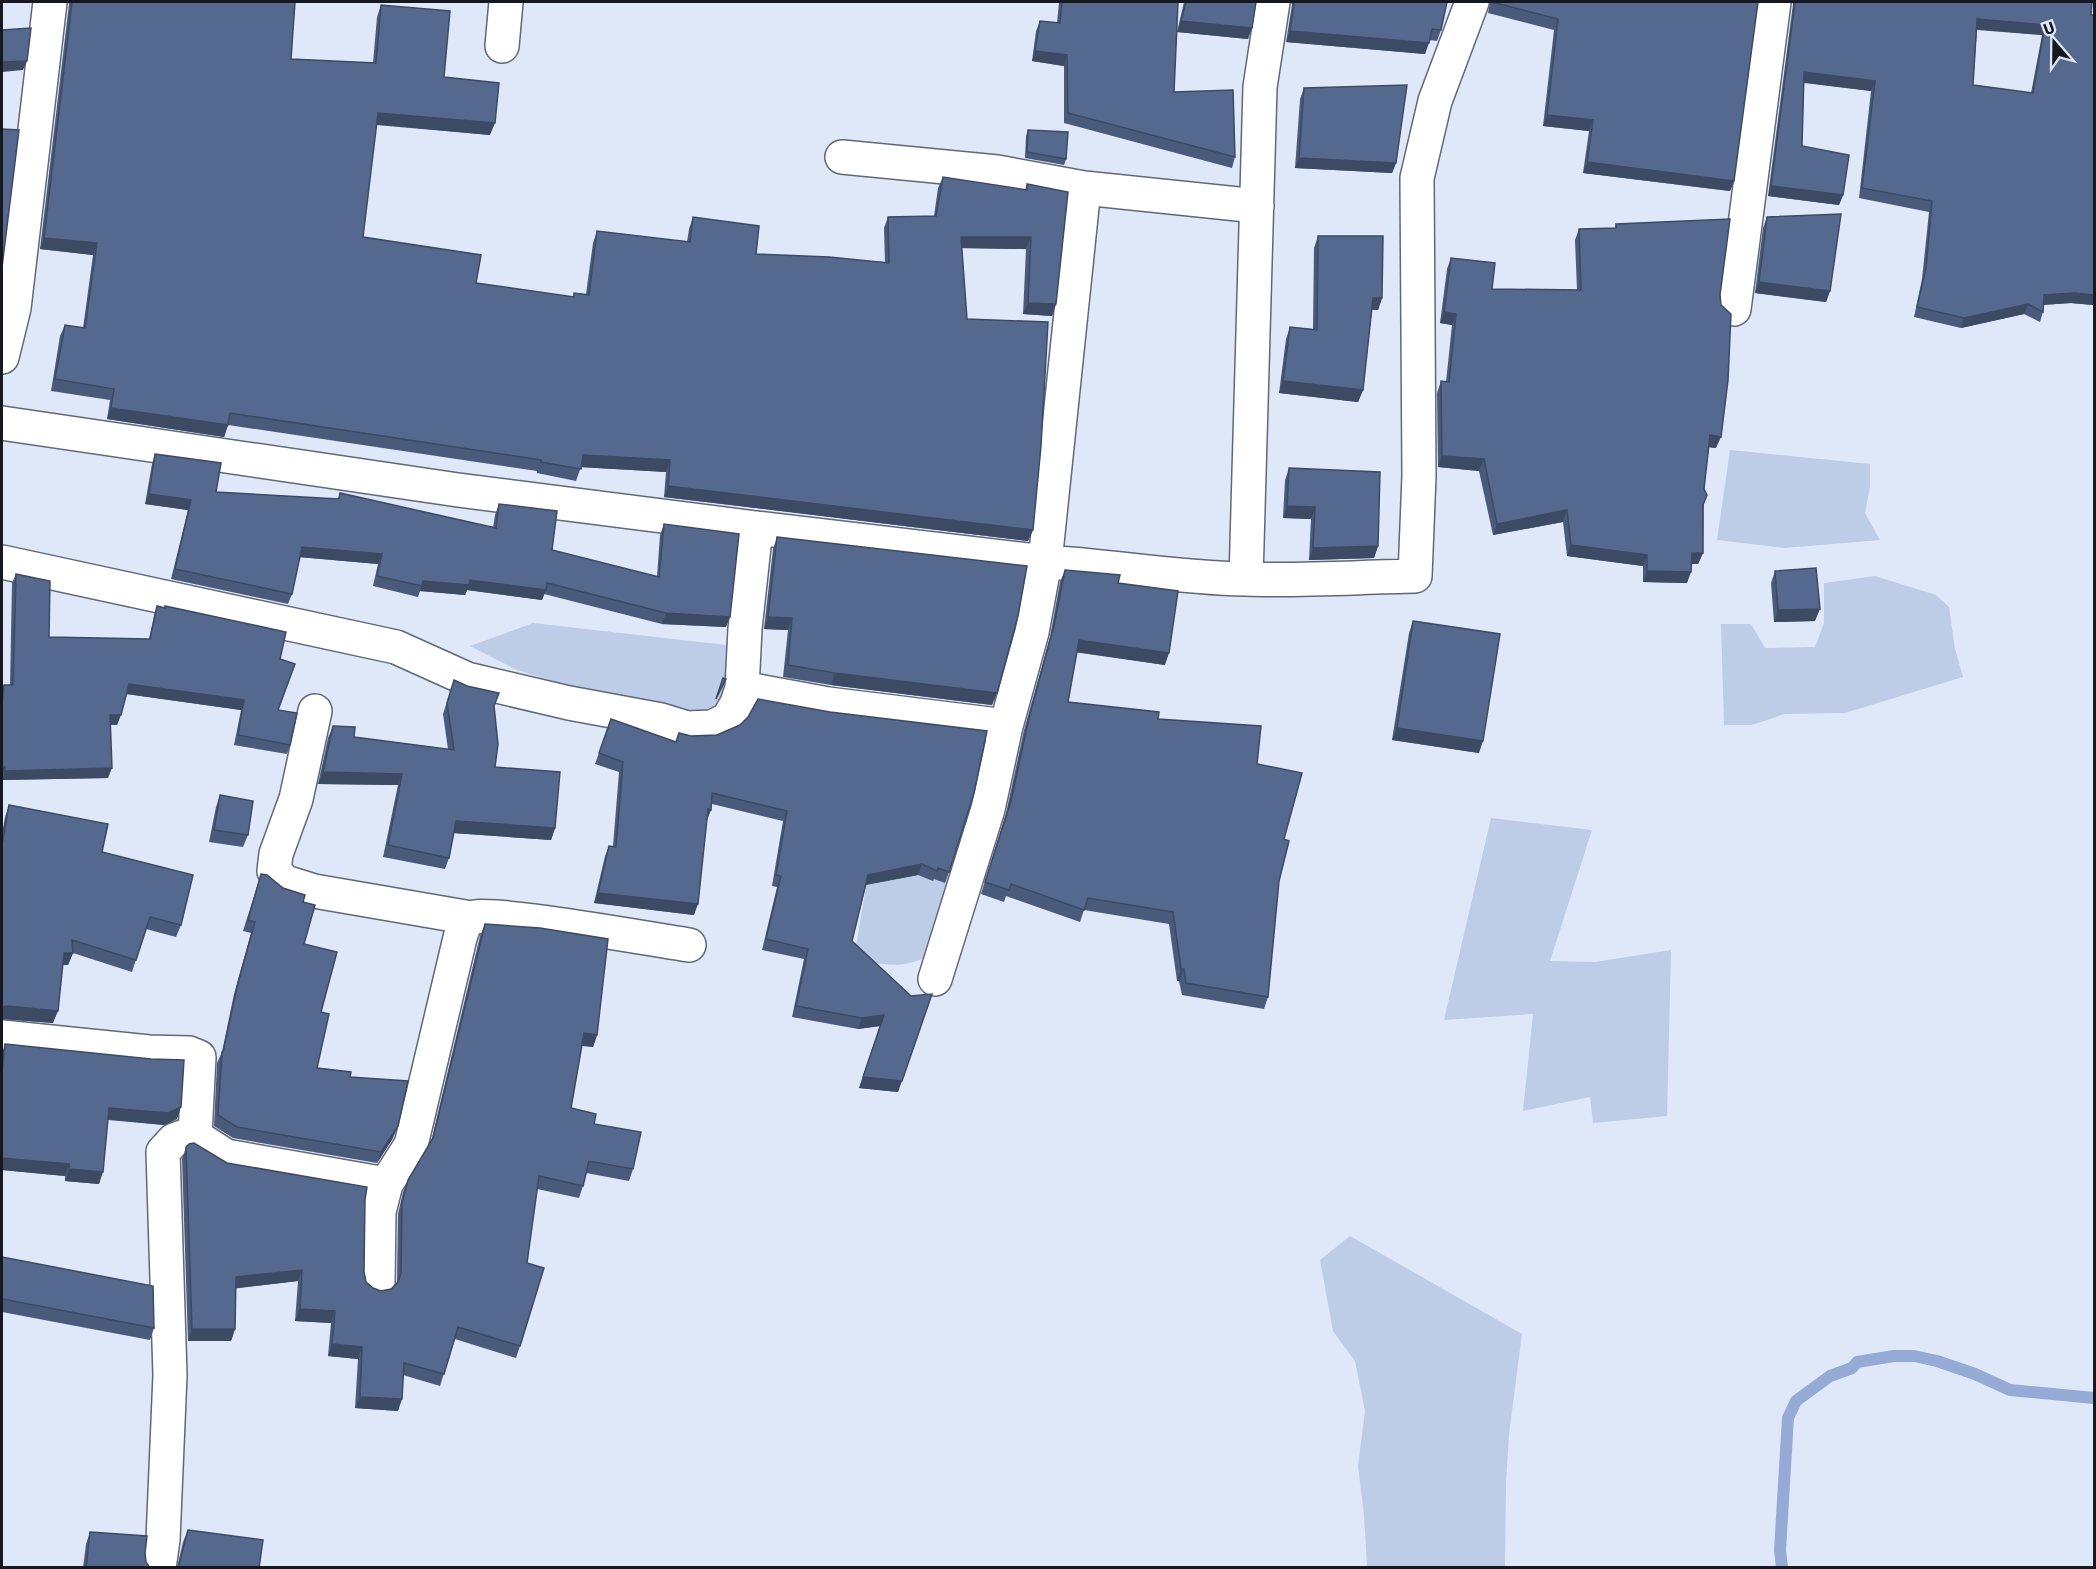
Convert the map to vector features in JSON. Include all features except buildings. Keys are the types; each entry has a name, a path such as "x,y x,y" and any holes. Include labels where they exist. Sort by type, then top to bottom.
{"street":[{"path":"2,357 14,308 50,2"},
{"path":"502,46 506,2"},
{"path":"1246,579 1260,87 1273,2"},
{"path":"2,423 458,490 1044,562 1085,564 1160,574 1246,579 1415,576 1419,476 1417,178 1435,100 1472,2"},
{"path":"1734,309 1774,2"},
{"path":"842,157 997,172 1084,189 1257,206"},
{"path":"936,979 988,809 1006,726 1032,632 1044,562 1084,189"},
{"path":"2,562 396,646 467,679 569,703 661,720 687,728 712,727 728,718 737,703 742,688 745,629 756,528"},
{"path":"742,688 828,704 1006,726"},
{"path":"315,711 296,799 276,854 274,871 285,882 314,891 471,918 481,915 531,921 690,945"},
{"path":"378,1284 379,1212 386,1184 411,1145 460,938 464,926 471,918"},
{"path":"2,1037 149,1052 189,1053 199,1057 195,1136"},
{"path":"159,1568 163,1540 170,1375 163,1152 174,1140 185,1136 195,1136 226,1156 386,1184"}],"shaded area":[{"path":"1730,450 1870,464 1870,487 1865,513 1880,540 1785,548 1717,540"},
{"path":"1875,576 1936,595 1949,607 1955,649 1963,677 1845,713 1785,714 1752,725 1724,725 1721,624 1751,624 1765,648 1815,647 1824,623 1824,583"},
{"path":"533,623 735,646 730,694 715,706 701,711 586,692 517,670 470,646"},
{"path":"1491,818 1592,830 1550,961 1595,962 1671,950 1667,1116 1593,1123 1590,1097 1523,1111 1533,1014 1444,1020"},
{"path":"871,832 959,854 926,957 907,964 890,965 854,959 869,868"},
{"path":"1350,1236 1522,1334 1509,1434 1505,1567 1367,1567 1358,1466 1365,1411 1355,1361 1333,1331 1320,1260"}],"waterway":[{"path":"1782,1568 1780,1550 1788,1418 1796,1401 1830,1376 1852,1368 1857,1362 1894,1356 1914,1356 1975,1374 2010,1390 2094,1398"}]}
